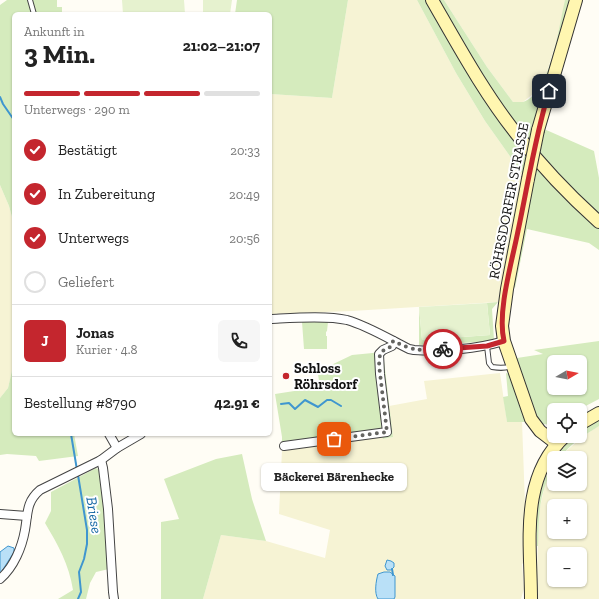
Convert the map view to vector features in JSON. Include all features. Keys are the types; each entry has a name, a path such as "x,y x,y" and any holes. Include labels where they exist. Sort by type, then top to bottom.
{"street":[{"path":"432,0 469,63 519,137 550,173 599,222"},
{"name":"RÖHRSDORFER STRASSE","path":"512,366 504,341 502,326 503,313 538,130 576,0"},
{"path":"272,319 332,317 354,323 408,349 424,350 487,346 504,341"},
{"path":"284,446 387,432 379,365 380,354 392,346 393,341"},
{"path":"512,366 531,419 540,431 547,434"},
{"path":"587,420 599,413"},
{"path":"110,436 116,448"},
{"path":"0,579 13,564 21,545 25,531 29,504 33,496 40,490 101,460 116,448 137,436"},
{"path":"532,599 530,528 531,505 535,485 544,463 559,443"},
{"path":"101,460 108,509 114,599"},
{"path":"0,514 27,516"}],"lane":[{"path":"30,0 33,12"},
{"path":"487,346 489,363 492,366 507,368 512,366"}],"shaded area":[{"path":"348,0 417,0 456,73 485,121 524,176 498,302 352,311 272,314 272,94 332,98"},
{"path":"444,0 565,0 561,26 544,82 533,94 523,102 513,102 487,67"},
{"path":"0,185 12,217 12,371 8,388 0,398"},
{"path":"500,373 507,422 522,421 527,560 522,564 524,589 521,599 203,599 221,535 266,541 325,558 330,530 279,514 282,450 382,436 384,439 393,437 389,406 427,399 424,381"},
{"path":"599,426 599,599 536,599 539,512 545,485 547,481 547,491 587,491 587,451 566,451 576,443 587,443 587,434"}],"green space":[{"path":"7,0 57,0 57,7 62,7 62,12 12,12 12,217 0,185 0,5"},
{"path":"122,0 184,0 185,12 123,12"},
{"path":"203,0 232,0 230,12 203,12"},
{"path":"237,0 348,0 332,98 272,94 272,12 235,12"},
{"path":"417,0 444,0 487,67 513,102 523,102 533,96 541,86 552,57 565,0 571,0 544,129 594,151 599,178 599,250 589,243 527,229 515,288 513,286 528,201 531,196 544,133 538,130 524,176 485,121 456,73"},
{"path":"498,302 492,309 494,340 419,345 419,307 422,340 490,335 487,303"},
{"path":"487,303 490,335 422,340 419,307"},
{"path":"302,322 328,322 326,332 327,349 304,349"},
{"path":"599,341 599,399 587,405 587,403 547,403 547,424 542,424 536,416 517,364 517,358 543,354 534,350"},
{"path":"383,352 393,437 383,439 382,436 282,450 282,437 275,394 320,387 317,368 327,367 352,355"},
{"path":"12,371 12,436 74,436 78,456 39,461 36,456 0,455 0,398 8,388"},
{"path":"506,373 510,374 530,422 507,422 503,397 508,396"},
{"path":"599,418 599,426 587,434 587,425"},
{"path":"568,443 574,443 566,451 560,451"},
{"path":"242,454 252,499 266,541 221,535 203,599 161,599 161,522 179,519 164,479 216,459"},
{"path":"96,468 100,470 102,476 109,569 96,572 90,583 86,599 58,599 73,590 66,563 59,547 45,523 51,511 51,492"},
{"path":"547,475 547,481 541,501 537,546 536,511 542,485"}],"water":[{"path":"8,546 14,548 14,552 0,574 0,552"},
{"path":"387,560 394,563 394,567 391,570 387,570 385,566"},
{"path":"390,572 395,576 394,599 378,599 376,594 378,574"}],"waterway":[{"name":"Briese","path":"0,97 12,117"},
{"path":"281,404 289,403 295,409 305,400 318,407 327,400 331,400 341,406"},
{"name":"Briese","path":"71,436 77,470"},
{"name":"Briese","path":"78,475 87,530 87,544 84,559 79,572 81,592 78,599"},
{"path":"392,569 393,575"}],"way so far":[{"path":"334,439 387,432 379,365 380,354 392,346 393,341 408,349 414,350 443,349"}],"place":[{"name":"Schloss Röhrsdorf","path":"286,376"},
{"name":"Bäckerei Bärenhecke","path":"334,439"}],"route":[{"path":"443,349 487,346 504,341 502,326 506,289 538,130 549,91"}]}
